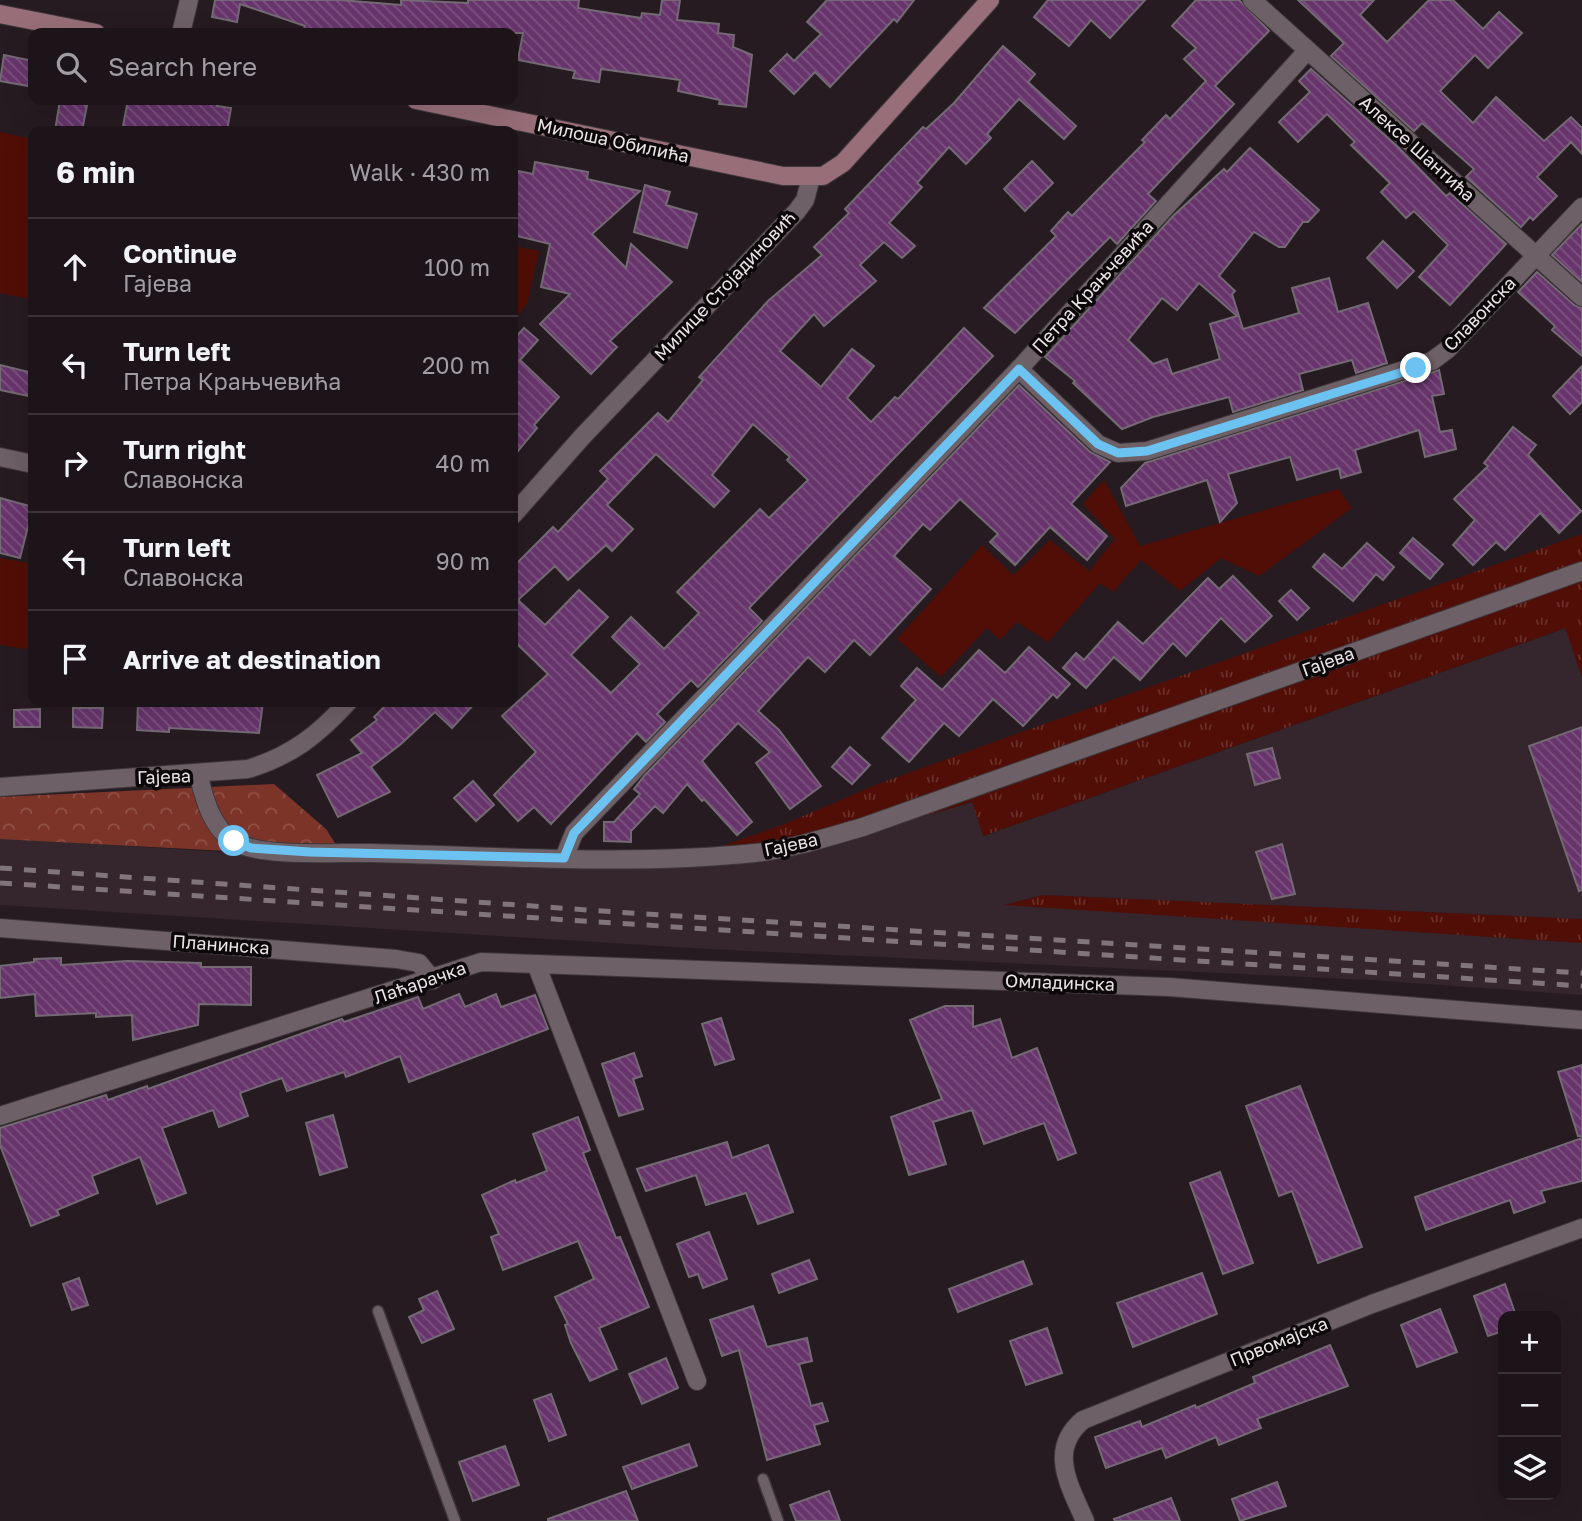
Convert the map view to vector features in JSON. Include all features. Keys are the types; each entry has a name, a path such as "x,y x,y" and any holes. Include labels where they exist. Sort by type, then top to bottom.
{"street":[{"path":"182,28 189,0"},
{"path":"811,178 823,176 843,163 990,0"},
{"name":"Алексе Шантића","path":"1252,0 1582,297"},
{"path":"0,14 71,28"},
{"name":"Петра Крањчевића","path":"564,858 574,833 1019,369 1307,51"},
{"name":"Милоша Обилића","path":"440,105 753,170 811,178"},
{"name":"Милице Стојадиновић","path":"518,510 582,437 797,211 805,200 811,178"},
{"name":"Славонска","path":"1019,369 1098,444 1118,453 1136,454 1432,361 1448,349 1582,206"},
{"path":"0,457 28,463"},
{"name":"Гајева","path":"0,787 198,773 213,817 234,841 251,848 310,852 564,858 710,857 759,852 863,827 1582,571"},
{"path":"198,773 248,769 290,754 309,741 343,707"},
{"name":"Планинска","path":"0,928 396,959 419,963 433,980"},
{"name":"Лаћарачка","path":"0,1116 433,980 481,962 536,964"},
{"path":"536,964 697,1381"},
{"name":"Омладинска","path":"536,964 1169,988 1582,1020"},
{"name":"Првомајска","path":"1084,1521 1063,1466 1062,1455 1069,1432 1083,1420 1372,1304 1582,1228"}],"lane":[{"path":"378,1311 455,1521"},
{"path":"762,1479 778,1521"}],"shaded area":[{"path":"1566,628 1582,677 1582,919 1043,895 1007,904 1582,943 1582,995 1369,980 708,949 0,905 0,838 255,854 792,855 973,802 984,836"}],"green space":[{"path":"0,132 28,138 28,299 0,293"},
{"path":"518,247 539,251 527,304 518,315"},
{"path":"1104,480 1140,546 1338,489 1352,508 1259,576 1221,558 1180,591 1141,560 1113,592 1100,583 1048,642 1017,622 1000,640 987,628 941,677 897,639 982,545 1013,575 1050,540 1089,571 1115,539 1083,504"},
{"path":"1582,534 1582,677 1565,628 983,836 972,802 792,855 665,866 782,825 878,784 1013,735"},
{"path":"0,558 28,563 28,649 0,645"},
{"path":"274,784 326,829 344,857 0,839 0,797"},
{"path":"1043,895 1582,919 1582,943 1004,905"}],"building":[{"path":"215,0 340,0 401,5 401,0 468,3 468,0 579,0 578,8 641,18 642,13 660,15 662,0 680,0 677,20 719,24 718,33 734,35 733,47 752,55 746,107 719,104 720,100 678,91 680,80 601,69 599,82 573,78 575,71 518,60 523,33 518,33 518,28 304,28 240,4 237,22 212,17"},
{"path":"827,0 914,0 897,22 894,19 830,87 815,72 794,94 770,71 787,54 794,61 821,34 807,22"},
{"path":"1048,0 1145,0 1110,38 1091,20 1069,46 1034,17"},
{"path":"1196,0 1239,0 1269,31 1215,86 1234,104 1148,194 1156,201 1117,244 1110,237 1015,333 984,308 1056,236 1051,231 1068,212 1072,216 1145,142 1142,140 1166,115 1170,119 1206,81 1184,59 1196,48 1172,26"},
{"path":"1298,0 1374,0 1360,15 1387,42 1429,0 1453,0 1483,29 1499,12 1522,33 1488,68 1475,55 1440,91 1473,123 1496,97 1544,141 1571,117 1582,128 1582,154 1571,142 1537,177 1557,196 1533,220 1530,217 1521,227 1466,177 1474,169 1422,123 1414,131 1331,56 1344,43"},
{"path":"1003,46 1035,74 1028,82 1076,126 1064,139 1019,99 987,134 991,138 966,164 949,147 917,183 922,187 889,223 915,246 902,258 884,242 860,265 876,281 824,326 814,314 780,351 821,387 852,349 874,366 847,398 871,422 895,397 898,399 964,328 993,356 749,608 762,621 698,687 691,680 657,714 665,722 646,742 637,733 551,824 534,807 518,821 494,795 536,752 502,716 512,707 518,707 518,701 548,674 518,645 518,600 518,562 553,527 558,532 608,479 600,471 658,413 668,422 703,380 699,377 768,301 822,255 814,247 849,213 845,209 923,127 926,129 954,103","holes":["753,424 790,457 787,460 808,480 769,518 760,509 677,592 699,613 664,649 631,617 612,637 640,664 611,693 571,655 608,617 579,590 545,625 518,600 555,566 568,580 606,545 612,551 633,529 607,505 656,454 714,507 729,491 712,475"]},
{"path":"4,55 28,60 28,86 0,81"},
{"path":"1311,69 1398,147 1446,196 1450,193 1506,244 1450,305 1419,277 1448,245 1414,211 1406,218 1381,192 1390,183 1351,145 1355,142 1327,114 1298,142 1279,122 1310,92 1299,81"},
{"path":"59,105 87,105 83,126 56,126"},
{"path":"127,105 217,105 231,108 228,126 123,126"},
{"path":"1250,148 1319,210 1308,222 1303,222 1285,247 1279,247 1254,232 1219,276 1235,291 1232,294 1243,329 1299,313 1292,288 1329,278 1338,312 1368,303 1387,363 1356,373 1352,360 1299,374 1303,390 1233,412 1229,397 1153,417 1122,429 1073,383 1075,381 1045,357 1173,216 1224,169 1227,172","holes":["1199,283 1237,316 1210,324 1220,359 1172,374 1167,359 1153,364 1128,340 1162,298 1177,310"]},
{"path":"1032,161 1053,183 1025,211 1004,189"},
{"path":"535,162 588,172 587,179 640,191 592,234 626,268 631,244 672,282 610,341 617,347 591,374 540,324 570,294 541,287 550,244 518,236 518,171 533,174"},
{"path":"645,185 670,192 666,205 697,214 687,248 634,232"},
{"path":"1582,224 1582,282 1552,255"},
{"path":"1383,241 1414,271 1397,288 1367,258"},
{"path":"1537,272 1574,305 1582,308 1582,356 1552,330 1555,326 1518,292"},
{"path":"524,328 538,340 520,360 559,397 534,425 537,428 518,451 518,335"},
{"path":"0,365 28,372 28,396 0,390"},
{"path":"1582,366 1582,402 1570,414 1553,396"},
{"path":"1439,370 1444,394 1432,396 1440,432 1452,430 1456,449 1425,457 1419,430 1355,450 1361,472 1341,478 1339,468 1297,480 1290,457 1228,474 1237,503 1220,522 1207,480 1126,506 1121,488 1145,463"},
{"path":"1019,385 1090,452 1110,462 1071,504 1107,536 1087,560 1050,527 1015,565 990,542 998,534 960,499 930,530 923,524 894,556 931,589 870,655 854,640 825,672 808,657 758,711 779,730 821,786 790,809 756,763 770,752 738,723 702,761 752,822 737,835 687,784 663,813 655,806 631,831 631,842 604,841 604,822 614,822 640,794 634,789 645,775"},
{"path":"1513,427 1536,445 1528,455 1581,511 1559,533 1540,513 1505,550 1496,542 1473,565 1453,545 1475,520 1454,499 1488,466 1484,463"},
{"path":"0,498 28,506 28,527 20,558 0,553"},
{"path":"1413,538 1443,564 1430,579 1400,553"},
{"path":"1367,543 1394,567 1383,580 1376,574 1353,601 1313,567 1324,554 1342,569"},
{"path":"1233,576 1272,616 1245,642 1221,618 1186,656 1173,643 1140,680 1114,657 1086,688 1063,668 1076,653 1084,660 1118,622 1143,644 1208,578 1219,589"},
{"path":"1291,590 1309,608 1297,620 1279,601"},
{"path":"1029,647 1070,684 1057,698 1053,694 1023,726 993,699 959,736 944,723 909,762 882,738 916,700 901,686 917,668 942,690 979,650 1005,673"},
{"path":"138,707 262,707 259,733 169,728 169,732 137,730"},
{"path":"384,707 471,707 452,728 435,712 401,744 371,767 390,792 338,817 317,775 362,753 351,740 377,720 374,717"},
{"path":"73,708 103,708 102,728 73,727"},
{"path":"40,709 40,727 14,727 14,710"},
{"path":"1582,727 1582,890 1579,891 1529,746"},
{"path":"850,747 870,765 852,784 832,767"},
{"path":"1272,748 1280,778 1255,785 1247,754"},
{"path":"473,781 494,805 476,821 454,798"},
{"path":"1282,844 1295,894 1272,899 1256,852"},
{"path":"61,958 61,965 128,961 201,963 201,967 251,967 251,1005 199,1004 198,1025 133,1040 132,1015 96,1017 96,1013 36,1016 35,994 0,998 0,966 34,962 34,959"},
{"path":"459,994 465,1007 496,994 501,1007 535,995 548,1029 409,1082 400,1056 346,1077 344,1072 287,1091 282,1078 240,1093 248,1116 219,1127 213,1110 162,1128 186,1193 157,1204 140,1157 92,1176 98,1193 57,1210 59,1215 31,1226 0,1145 0,1128 106,1095 108,1100 147,1086 148,1089 342,1019 344,1022 418,997 423,1009"},
{"path":"945,1006 973,1006 973,1027 1000,1019 1012,1058 1037,1048 1076,1153 1058,1160 1044,1123 984,1144 972,1110 933,1122 946,1164 909,1175 891,1117 942,1099 910,1020"},
{"path":"721,1018 734,1059 715,1065 702,1024"},
{"path":"634,1053 642,1076 633,1079 643,1109 619,1116 602,1064"},
{"path":"1582,1065 1582,1136 1578,1136 1558,1072"},
{"path":"1300,1086 1362,1247 1318,1263 1292,1191 1279,1196 1246,1106"},
{"path":"333,1115 347,1167 320,1175 306,1123"},
{"path":"578,1117 590,1150 583,1153 616,1238 620,1237 649,1307 599,1328 617,1369 590,1381 571,1343 565,1325 568,1324 555,1297 594,1279 578,1241 503,1270 491,1237 499,1234 482,1195 515,1180 516,1183 547,1171 533,1134"},
{"path":"1582,1138 1582,1181 1541,1191 1545,1202 1514,1213 1510,1200 1426,1230 1415,1197"},
{"path":"727,1142 732,1158 768,1145 793,1212 758,1224 746,1193 706,1205 696,1175 646,1191 637,1169"},
{"path":"1220,1172 1253,1263 1223,1274 1190,1183"},
{"path":"709,1232 727,1279 703,1288 698,1274 689,1277 677,1244"},
{"path":"809,1260 817,1279 779,1293 772,1274"},
{"path":"1023,1261 1032,1284 958,1312 949,1289"},
{"path":"1202,1273 1217,1314 1133,1347 1117,1303"},
{"path":"79,1278 88,1305 72,1310 63,1284"},
{"path":"1505,1284 1514,1311 1498,1311 1498,1333 1488,1336 1474,1296"},
{"path":"437,1291 454,1329 422,1343 409,1317 424,1310 419,1299"},
{"path":"753,1306 767,1347 807,1338 812,1361 799,1364 811,1406 822,1403 828,1421 814,1425 820,1444 767,1460 739,1350 722,1356 710,1320"},
{"path":"1440,1309 1457,1352 1417,1367 1401,1325"},
{"path":"1047,1328 1062,1373 1026,1385 1010,1341"},
{"path":"1330,1345 1348,1386 1257,1419 1261,1428 1219,1445 1216,1437 1166,1458 1162,1448 1106,1468 1095,1437 1140,1421 1142,1427 1195,1405 1196,1408 1255,1383 1253,1377"},
{"path":"666,1358 678,1388 642,1404 629,1374"},
{"path":"551,1394 566,1435 549,1441 534,1400"},
{"path":"689,1444 697,1466 632,1489 623,1467"},
{"path":"505,1446 519,1485 473,1501 459,1462"},
{"path":"1277,1482 1286,1506 1240,1521 1232,1499"},
{"path":"626,1491 638,1521 548,1521 548,1519"},
{"path":"829,1491 840,1521 796,1521 790,1505"},
{"path":"1171,1498 1180,1521 1114,1519"}],"railway":[{"path":"0,868 630,913 1582,973"},
{"path":"0,883 1582,986"}],"route":[{"path":"234,841 251,848 310,852 564,858 574,833 1019,369 1098,444 1118,453 1136,454 1416,368"}]}
